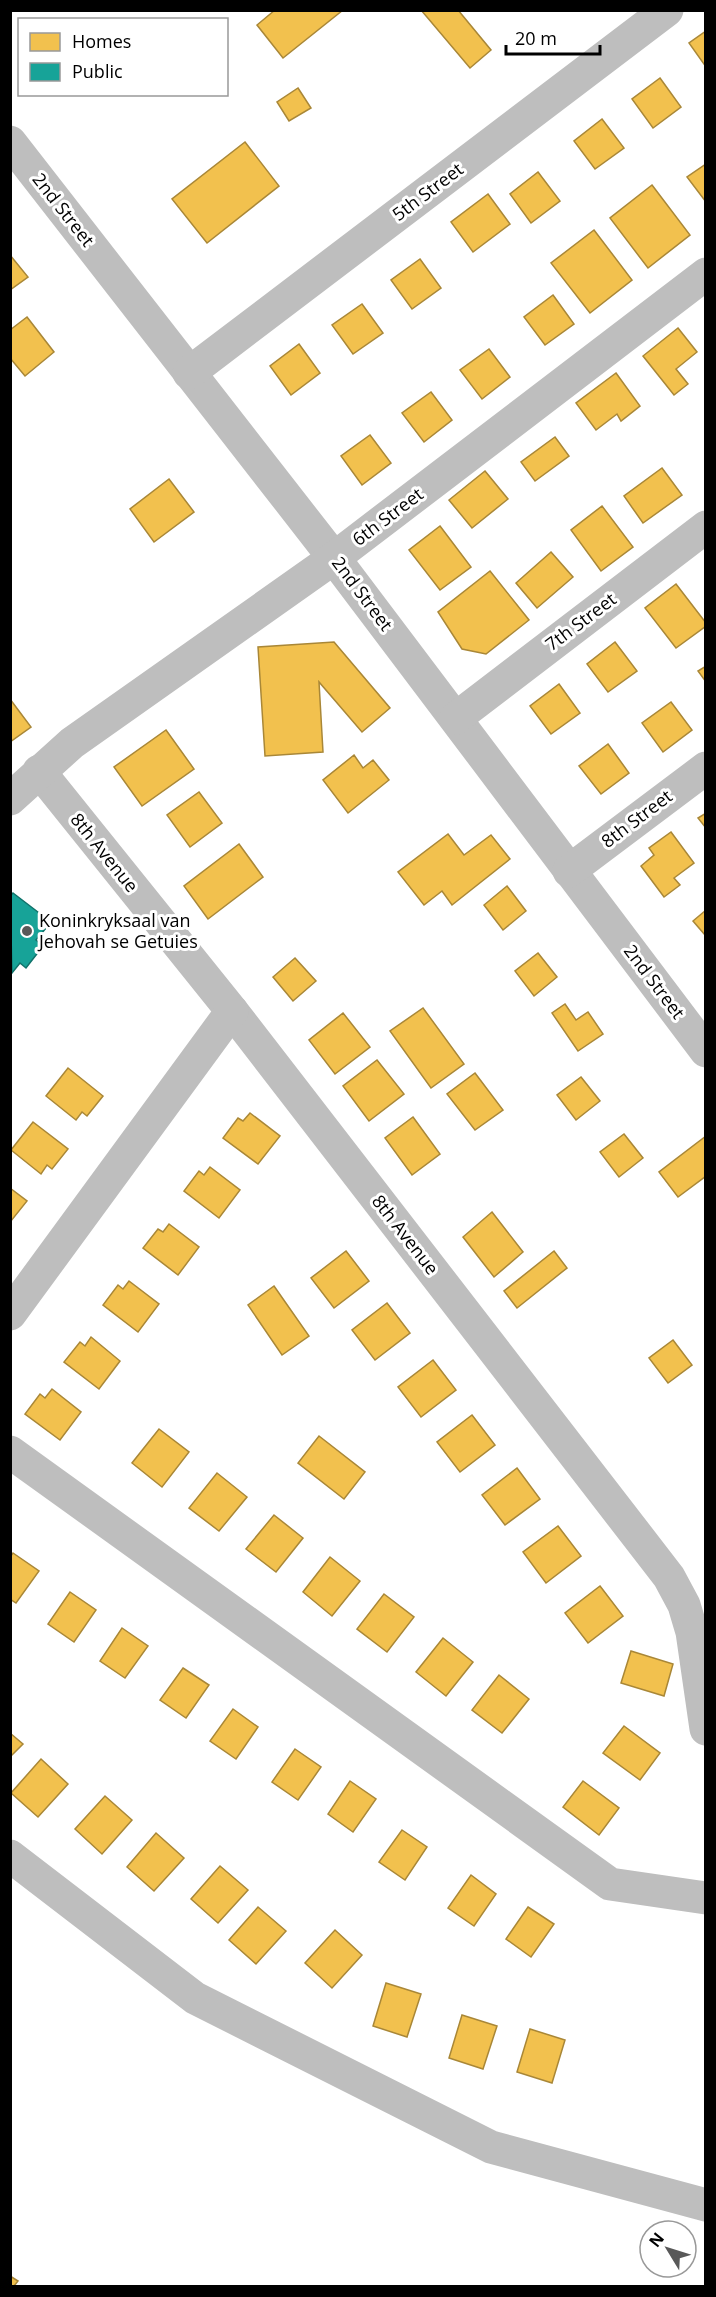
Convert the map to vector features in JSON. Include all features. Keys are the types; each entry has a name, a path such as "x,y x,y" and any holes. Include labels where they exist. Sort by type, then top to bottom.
{"street":[{"name":"5th Street","path":"189,373 667,10"},
{"name":"2nd Street","path":"10,142 334,558 569,871 702,1039"},
{"name":"6th Street","path":"10,799 72,743 334,558 705,274"},
{"name":"7th Street","path":"456,718 705,527"},
{"name":"8th Street","path":"569,871 705,768"},
{"name":"8th Avenue","path":"39,771 232,1011 669,1576 684,1605 692,1632 705,1729"},
{"path":"10,1314 232,1011"},
{"path":"10,1452 610,1884 705,1898"},
{"path":"10,1856 195,1998 491,2147 705,2205"}],"building: Homes":[{"path":"275,10 343,10 283,58 257,25"},
{"path":"421,10 458,10 491,50 470,68"},
{"path":"706,31 706,67 689,43"},
{"path":"660,78 681,107 653,128 632,99"},
{"path":"298,88 311,108 289,121 277,102"},
{"path":"602,119 624,148 595,169 574,141"},
{"path":"245,142 279,186 207,243 172,199"},
{"path":"706,164 706,202 687,177"},
{"path":"538,172 560,201 531,223 510,194"},
{"path":"652,185 690,235 648,268 610,218"},
{"path":"488,194 510,224 473,252 451,222"},
{"path":"594,230 632,280 590,313 551,263"},
{"path":"10,255 28,277 10,290"},
{"path":"420,259 441,288 412,309 391,280"},
{"path":"553,295 574,324 545,345 524,317"},
{"path":"362,304 383,333 353,354 332,325"},
{"path":"27,317 54,352 25,376 10,358 10,330"},
{"path":"678,328 697,352 676,369 688,384 674,395 643,356"},
{"path":"299,344 320,373 291,395 270,366"},
{"path":"489,349 510,377 482,399 460,370"},
{"path":"616,373 640,406 621,421 617,414 596,430 576,403"},
{"path":"431,392 452,420 424,442 402,413"},
{"path":"370,435 391,463 362,485 341,456"},
{"path":"555,437 569,456 535,481 521,462"},
{"path":"662,468 682,495 643,523 624,496"},
{"path":"485,471 508,499 472,528 449,500"},
{"path":"169,479 194,512 154,542 130,509"},
{"path":"602,506 633,547 601,571 571,530"},
{"path":"440,526 471,567 440,590 409,550"},
{"path":"551,552 573,577 537,608 516,583"},
{"path":"490,571 529,620 486,654 462,649 438,612"},
{"path":"676,584 706,626 676,648 645,608"},
{"path":"334,642 390,708 362,732 319,682 323,752 265,756 258,647"},
{"path":"615,642 637,671 608,692 587,664"},
{"path":"706,666 706,682 698,671"},
{"path":"559,684 580,713 551,734 530,706"},
{"path":"10,699 31,727 10,742"},
{"path":"671,702 692,730 663,752 642,723"},
{"path":"166,730 194,769 142,806 114,767"},
{"path":"608,744 629,773 601,794 579,766"},
{"path":"354,755 363,768 373,760 389,780 348,813 323,780"},
{"path":"199,792 222,823 190,847 167,815"},
{"path":"706,813 706,828 698,818"},
{"path":"671,832 694,863 674,878 680,885 664,897 641,866 654,855 649,848"},
{"path":"448,834 464,855 491,835 510,859 452,905 442,891 424,905 398,872"},
{"path":"239,844 263,877 208,919 184,886"},
{"path":"507,886 526,911 503,930 484,905"},
{"path":"706,910 706,935 705,935 693,921"},
{"path":"538,953 557,977 534,996 515,971"},
{"path":"295,958 316,981 293,1001 273,977"},
{"path":"565,1004 576,1020 588,1012 603,1034 578,1051 552,1013"},
{"path":"423,1008 464,1064 431,1088 390,1031"},
{"path":"343,1013 370,1047 335,1074 309,1040"},
{"path":"377,1060 404,1094 369,1121 343,1086"},
{"path":"68,1068 103,1096 87,1116 82,1112 76,1120 46,1096"},
{"path":"475,1073 503,1110 475,1130 447,1094"},
{"path":"581,1077 600,1101 576,1120 557,1095"},
{"path":"250,1113 280,1136 258,1164 223,1138 238,1118 243,1121"},
{"path":"413,1117 440,1154 412,1175 385,1138"},
{"path":"33,1122 68,1149 52,1169 47,1165 41,1174 11,1150"},
{"path":"624,1134 643,1158 619,1177 600,1152"},
{"path":"706,1136 706,1176 678,1197 659,1172"},
{"path":"210,1167 240,1190 219,1218 184,1191 199,1171 204,1175"},
{"path":"10,1188 27,1201 11,1221 10,1220"},
{"path":"492,1212 523,1252 494,1277 463,1237"},
{"path":"169,1224 199,1247 178,1275 143,1248 158,1229 163,1232"},
{"path":"346,1251 369,1281 334,1308 311,1278"},
{"path":"554,1251 567,1268 517,1308 504,1291"},
{"path":"129,1281 159,1304 138,1332 103,1305 118,1285 123,1289"},
{"path":"274,1286 309,1336 282,1355 248,1305"},
{"path":"387,1303 410,1333 375,1360 352,1330"},
{"path":"91,1337 120,1361 99,1389 64,1362 80,1342 85,1346"},
{"path":"673,1340 692,1365 668,1383 649,1358"},
{"path":"433,1360 456,1390 421,1417 398,1387"},
{"path":"52,1389 81,1412 60,1440 25,1414 40,1394 45,1398"},
{"path":"472,1415 495,1445 460,1472 437,1442"},
{"path":"159,1429 189,1452 162,1487 132,1463"},
{"path":"319,1436 365,1472 344,1499 298,1463"},
{"path":"517,1468 540,1499 505,1525 482,1495"},
{"path":"217,1473 247,1497 219,1531 189,1508"},
{"path":"274,1515 303,1538 276,1572 246,1549"},
{"path":"558,1526 581,1556 546,1583 523,1552"},
{"path":"13,1553 39,1571 16,1603 10,1599 10,1557"},
{"path":"330,1557 360,1581 332,1616 303,1592"},
{"path":"600,1586 623,1616 588,1643 565,1613"},
{"path":"70,1592 96,1610 74,1642 48,1624"},
{"path":"384,1594 414,1617 387,1652 357,1629"},
{"path":"122,1628 148,1646 125,1678 100,1661"},
{"path":"443,1638 473,1662 446,1696 416,1672"},
{"path":"631,1651 673,1664 664,1696 621,1683"},
{"path":"183,1668 209,1685 186,1718 160,1700"},
{"path":"499,1675 529,1699 502,1733 472,1710"},
{"path":"233,1709 258,1727 236,1759 210,1741"},
{"path":"624,1726 660,1753 640,1780 603,1753"},
{"path":"10,1733 23,1744 10,1757"},
{"path":"295,1749 321,1767 298,1800 272,1782"},
{"path":"41,1759 68,1784 38,1817 11,1793"},
{"path":"350,1781 376,1799 353,1832 328,1814"},
{"path":"583,1781 619,1808 599,1835 563,1807"},
{"path":"105,1796 132,1820 102,1854 75,1829"},
{"path":"402,1830 427,1847 405,1880 379,1862"},
{"path":"156,1833 184,1858 154,1891 127,1867"},
{"path":"220,1866 248,1890 218,1923 191,1899"},
{"path":"471,1875 496,1894 474,1926 448,1908"},
{"path":"258,1907 286,1931 256,1964 229,1940"},
{"path":"528,1907 554,1924 531,1957 506,1939"},
{"path":"335,1930 362,1955 332,1988 305,1963"},
{"path":"386,1983 421,1994 407,2037 373,2026"},
{"path":"462,2015 497,2026 483,2069 449,2058"},
{"path":"530,2029 565,2040 552,2083 517,2072"},
{"path":"10,2276 18,2281 14,2286 10,2286"}],"building: Public":[{"name":"Koninkryksaal van Jehovah se Getuies","path":"13,893 51,922 36,940 43,946 26,968 20,963 12,973 10,896"}],"place":[{"name":"Koninkryksaal van Jehovah se Getuies","path":"27,931"}]}
